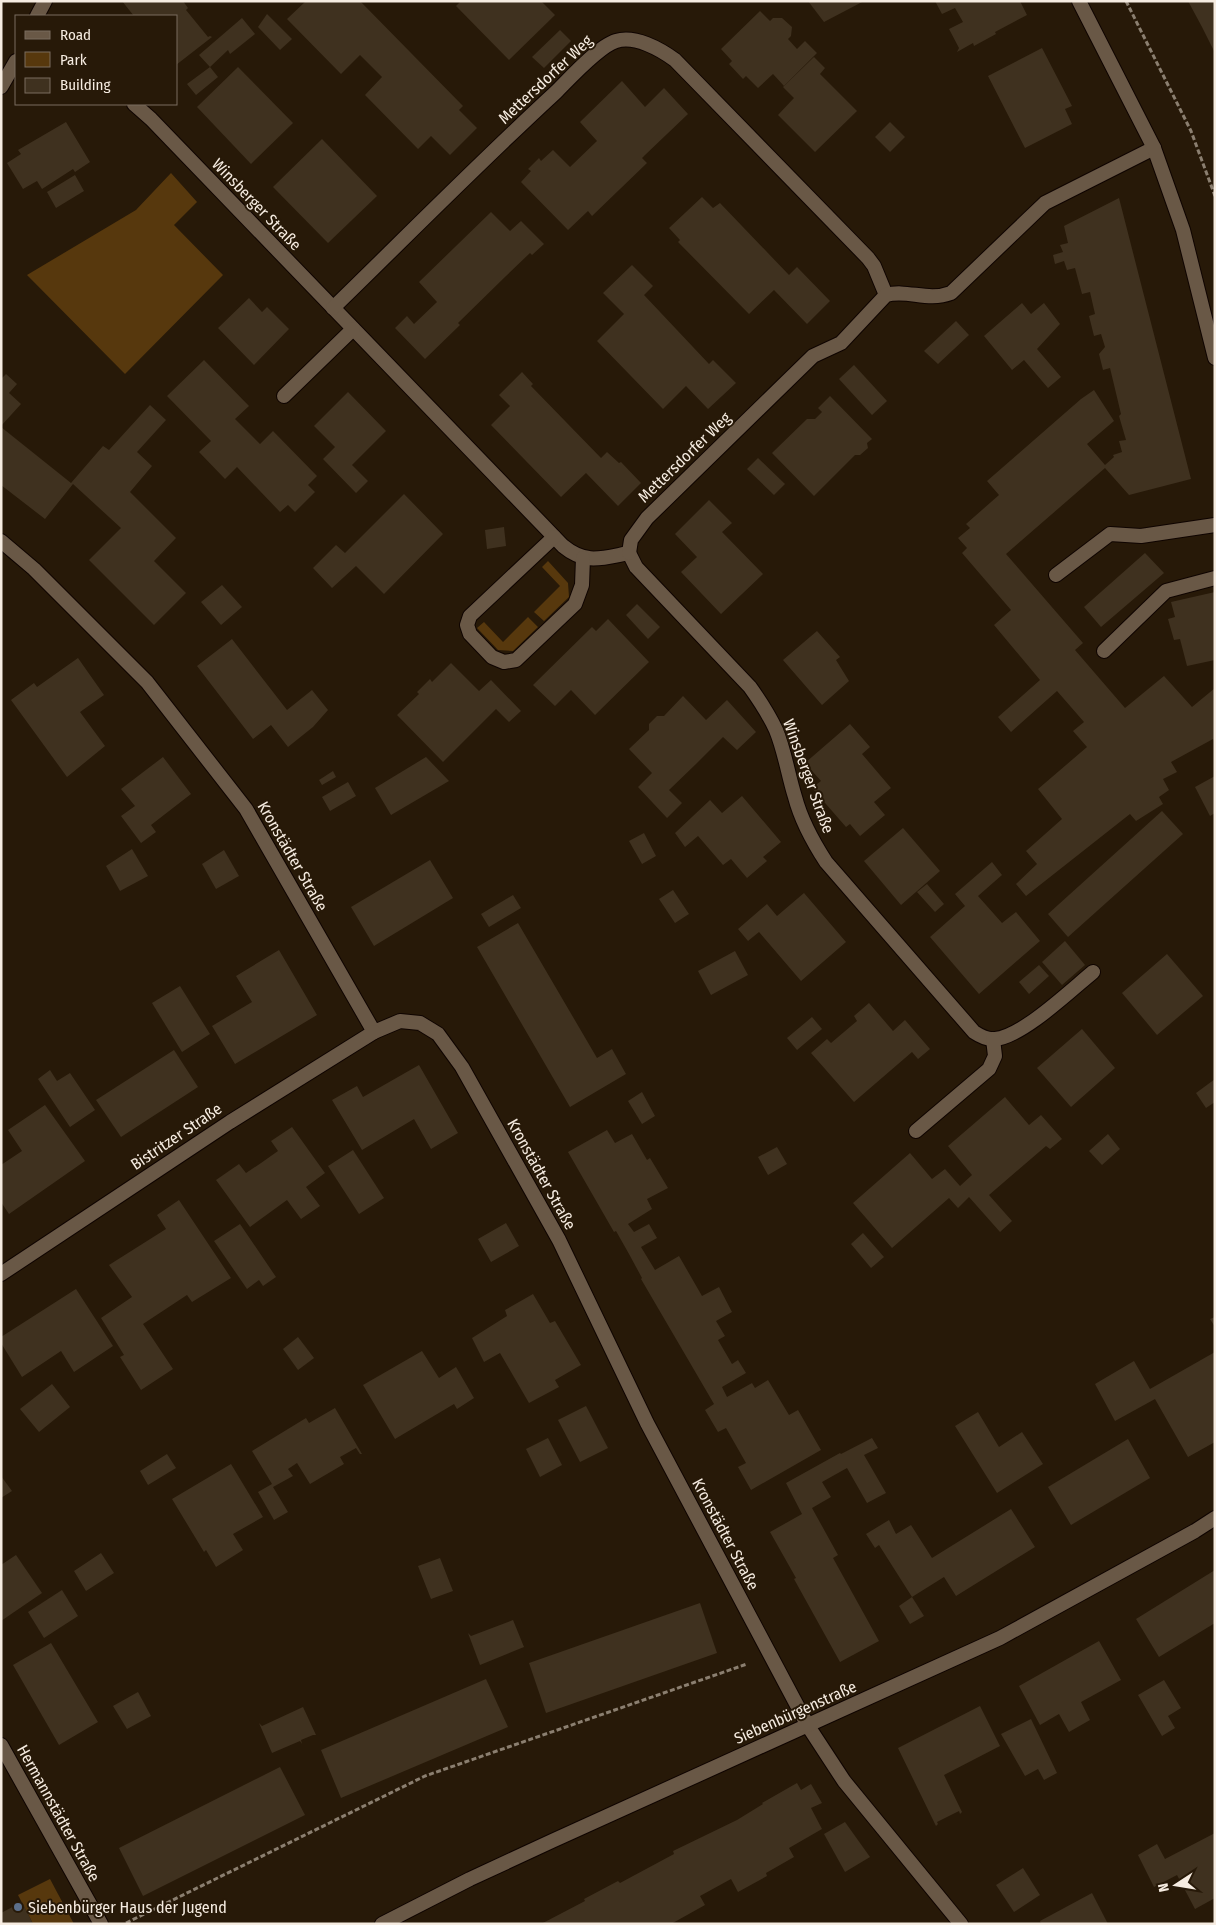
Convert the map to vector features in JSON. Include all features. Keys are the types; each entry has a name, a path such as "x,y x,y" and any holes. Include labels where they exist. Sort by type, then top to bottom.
{"street":[{"path":"38,15 45,1"},
{"path":"1080,1 1154,148 1183,230 1215,358"},
{"name":"Mettersdorfer Weg","path":"333,308 531,114 608,44 624,39 633,40 659,50 675,60 868,258 874,266 886,295 841,343 813,356 647,518 631,540 629,553"},
{"path":"1,87 15,63"},
{"name":"Winsberger Straße","path":"135,105 151,119 554,537 569,551 583,558"},
{"path":"886,295 901,293 933,298 951,293 1045,203 1154,148"},
{"path":"284,396 353,329"},
{"path":"1056,575 1110,534 1141,536 1215,525"},
{"path":"554,537 470,616 467,625 470,634 492,657 504,662 516,660 575,604 582,585 583,558 591,560 629,553"},
{"name":"Kronstädter Straße","path":"1,541 40,576 147,682 246,809 374,1032 400,1021 420,1023 438,1034 462,1067 559,1240 647,1423 808,1726 844,1781 961,1924"},
{"name":"Winsberger Straße","path":"629,553 640,573 750,687 759,700 781,745 801,815 816,848 826,862 968,1026 980,1036 993,1039"},
{"path":"1104,651 1166,591 1215,578"},
{"path":"916,1131 989,1068 996,1056 993,1039 1012,1034 1033,1020 1056,1004 1092,972"},
{"name":"Bistritzer Straße","path":"1,1274 230,1122 374,1032"},
{"name":"Siebenbürgenstraße","path":"382,1924 478,1875 1000,1638 1196,1532 1215,1518"},
{"name":"Hermannstädter Straße","path":"1,1745 101,1924"}],"path":[{"path":"1126,1 1191,130 1215,196"},
{"path":"124,1924 425,1776 771,1655"}],"green space":[{"path":"171,173 197,202 174,225 223,275 125,374 27,275 136,210"},
{"path":"548,561 568,583 569,597 544,621 534,612 560,586 542,567"},
{"path":"528,617 538,627 513,651 498,650 477,628 484,622 503,642"},
{"path":"50,1879 74,1924 33,1924 18,1895"}],"building":[{"path":"122,1 183,1 188,8 186,10 208,37 212,37 178,63 178,15 133,15"},
{"path":"306,1 360,1 463,106 459,110 477,128 450,155 431,136 418,149 365,95 382,77 360,55 341,74 287,19"},
{"path":"461,1 541,1 555,15 509,60 456,6"},
{"path":"808,1 864,1 824,22"},
{"path":"935,1 1020,1 1027,15 974,46 973,43 957,52 959,48 949,29 963,22 955,8 942,14"},
{"path":"1188,1 1215,1 1215,53 1202,27"},
{"path":"760,11 770,21 773,18 782,18 792,27 791,36 788,39 797,49 805,41 817,53 784,86 773,74 758,88 746,76 743,79 729,64 732,61 721,49"},
{"path":"267,14 292,39 280,50 258,27"},
{"path":"242,18 255,34 230,54 228,50 210,67 199,55"},
{"path":"560,30 571,41 544,68 532,57"},
{"path":"1042,48 1072,106 1065,109 1072,124 1025,148 988,76"},
{"path":"814,57 825,68 820,74 857,111 815,152 778,115 794,98 783,87"},
{"path":"210,67 218,77 196,95 187,84"},
{"path":"238,67 293,123 251,164 197,107"},
{"path":"622,81 645,107 664,88 688,114 642,158 647,163 592,216 588,211 568,230 521,182 531,171 528,169 539,158 541,161 553,150 570,167 597,141 580,122"},
{"path":"66,122 90,162 75,172 73,169 42,189 37,181 23,189 7,163 21,154 18,150"},
{"path":"890,122 905,137 890,152 875,137"},
{"path":"322,139 377,196 328,243 273,187"},
{"path":"75,175 84,191 56,208 47,192"},
{"path":"702,197 713,208 720,203 789,275 797,267 830,301 807,324 774,290 749,314 678,242 680,240 669,228"},
{"path":"1119,198 1191,479 1129,495 1105,468 1006,554 1083,643 1075,650 1125,708 1164,676 1192,707 1215,688 1215,743 1213,739 1171,762 1177,772 1163,779 1169,790 1159,797 1163,804 1136,821 1130,814 1026,896 1016,884 1037,864 1026,851 1062,819 1038,789 1087,747 1073,731 1084,722 1057,691 1011,732 998,717 1040,680 994,625 1011,610 962,553 967,548 958,538 970,528 966,524 999,495 987,481 1081,399 1094,390 1114,421 1087,444 1105,465 1114,457 1113,455 1122,452 1119,441 1126,440 1119,416 1121,414 1110,368 1103,370 1099,354 1105,347 1101,334 1094,336 1089,316 1095,314 1090,292 1082,294 1075,268 1067,270 1064,261 1055,264 1053,255 1063,252 1060,245 1068,243 1064,226"},
{"path":"491,212 510,231 521,221 544,244 532,255 530,253 506,276 458,323 460,325 425,359 395,328 407,316 414,324 437,302 419,282"},
{"path":"632,265 653,286 644,295 709,364 713,360 736,383 708,409 686,386 663,409 597,341 624,314 603,293"},
{"path":"249,298 262,312 267,307 289,329 254,365 218,328"},
{"path":"1022,303 1031,314 1044,303 1060,324 1037,349 1061,377 1048,388 1024,360 1012,370 984,336"},
{"path":"956,321 969,335 938,364 924,351"},
{"path":"204,360 249,406 235,419 260,444 273,431 317,476 308,485 315,492 295,512 288,505 280,512 237,467 225,479 199,452 211,441 167,396"},
{"path":"854,365 887,401 872,415 839,379"},
{"path":"522,372 533,384 531,386 601,458 607,452 619,463 621,462 641,483 618,506 586,473 561,497 491,425 510,406 499,395"},
{"path":"6,374 17,384 9,393 21,404 1,426 1,379"},
{"path":"348,392 386,431 352,465 368,481 356,493 323,459 335,447 314,426"},
{"path":"830,396 872,439 867,443 868,448 860,455 855,455 814,496 772,453 807,419 815,419 822,412 818,408"},
{"path":"150,405 166,420 137,452 152,466 130,492 176,538 154,561 186,593 154,625 89,560 121,528 73,484 45,519 1,485 1,427 71,483 103,446 109,450"},
{"path":"758,458 785,484 774,495 747,469"},
{"path":"404,494 443,534 384,594 356,566 332,588 313,568 336,545 345,553"},
{"path":"709,500 732,523 722,532 763,574 721,614 681,572 697,557 675,534"},
{"path":"504,527 506,546 487,549 485,530"},
{"path":"1145,553 1164,573 1101,627 1084,607"},
{"path":"222,585 242,607 221,625 201,602"},
{"path":"1215,592 1215,660 1187,666 1180,639 1174,640 1168,619 1175,617 1171,602"},
{"path":"637,604 660,627 648,639 626,615"},
{"path":"608,619 649,662 595,715 571,690 555,706 533,685 592,627 596,631"},
{"path":"817,631 840,657 836,660 849,681 822,705 783,660"},
{"path":"232,639 287,710 312,690 328,710 313,727 288,747 271,725 253,739 197,666"},
{"path":"78,658 104,695 80,712 105,746 67,777 11,700 34,683 37,687"},
{"path":"451,663 479,691 491,680 521,711 509,722 496,709 443,762 397,715 419,694 417,692 430,679 432,682"},
{"path":"683,696 706,720 727,700 756,732 737,750 723,737 669,790 682,803 667,818 638,787 652,773 629,749 649,730 649,724 657,716 664,716"},
{"path":"850,724 870,747 862,754 891,788 874,802 885,815 860,836 850,824 846,827 812,788 821,781 805,763"},
{"path":"163,757 191,794 151,825 156,832 141,843 121,816 135,806 121,789"},
{"path":"426,757 449,781 391,815 375,788"},
{"path":"333,771 336,777 322,785 319,780"},
{"path":"1215,776 1215,813 1210,816 1195,787"},
{"path":"348,782 356,796 330,811 322,797"},
{"path":"742,796 781,842 763,857 767,861 747,878 731,859 723,865 698,836 685,847 675,833 710,800 722,813"},
{"path":"1162,811 1183,834 1068,937 1048,914"},
{"path":"903,828 940,871 901,905 864,861"},
{"path":"644,833 656,856 642,864 629,841"},
{"path":"132,849 148,876 120,891 106,866"},
{"path":"224,850 239,876 216,889 202,864"},
{"path":"430,860 453,898 374,946 351,907"},
{"path":"992,862 1002,875 978,896 1002,923 1016,912 1040,941 979,994 930,937 965,906 955,894"},
{"path":"927,884 944,904 935,912 917,892"},
{"path":"673,890 689,914 675,923 659,899"},
{"path":"804,893 846,942 801,981 759,932 748,941 738,929 767,904 777,916"},
{"path":"513,895 521,908 489,927 481,914"},
{"path":"518,923 597,1058 612,1049 626,1074 570,1107 477,947"},
{"path":"1065,941 1085,965 1062,985 1042,962"},
{"path":"279,950 317,1015 235,1064 212,1026 252,1002 236,976"},
{"path":"735,951 748,975 711,995 698,971"},
{"path":"1167,954 1203,996 1157,1035 1122,993"},
{"path":"1039,965 1049,976 1029,994 1019,982"},
{"path":"180,986 210,1034 182,1052 152,1003"},
{"path":"869,1003 893,1031 905,1020 930,1049 918,1059 912,1052 854,1102 811,1053 827,1039 831,1043 857,1021 854,1016"},
{"path":"812,1017 822,1029 797,1050 787,1038"},
{"path":"1082,1029 1115,1068 1071,1107 1037,1068"},
{"path":"174,1050 198,1087 121,1137 96,1100"},
{"path":"419,1065 458,1133 431,1149 414,1119 362,1150 332,1100 357,1086 363,1097"},
{"path":"50,1070 57,1081 70,1073 95,1110 70,1127 38,1079"},
{"path":"1215,1079 1215,1102 1206,1108 1196,1093"},
{"path":"642,1092 655,1116 642,1124 628,1101"},
{"path":"1005,1097 1029,1125 1041,1115 1062,1139 1050,1149 1046,1146 989,1195 1012,1221 1000,1232 969,1197 958,1208 949,1198 892,1248 853,1203 910,1153 932,1179 945,1169 960,1186 972,1175 948,1146"},
{"path":"45,1105 85,1161 9,1214 1,1202 1,1165 22,1151 8,1130"},
{"path":"292,1127 325,1173 306,1187 320,1206 301,1219 287,1200 250,1227 216,1180 239,1164 246,1173 261,1163 278,1151 271,1141"},
{"path":"607,1130 615,1143 632,1134 647,1160 650,1158 668,1188 647,1199 652,1209 628,1224 634,1232 649,1224 657,1238 641,1247 655,1270 679,1256 702,1296 719,1287 732,1312 716,1321 725,1336 718,1340 732,1364 738,1360 746,1373 722,1387 727,1397 752,1383 755,1388 768,1380 789,1415 798,1410 821,1450 751,1490 738,1467 746,1463 726,1428 718,1432 705,1410 714,1404 641,1279 616,1231 614,1232 568,1152"},
{"path":"1108,1134 1120,1149 1102,1165 1089,1151"},
{"path":"777,1147 787,1164 768,1175 758,1157"},
{"path":"353,1150 384,1198 359,1214 328,1166"},
{"path":"179,1200 231,1278 192,1302 187,1295 143,1324 173,1369 141,1390 120,1357 124,1355 101,1318 132,1297 109,1265 166,1229 157,1215"},
{"path":"506,1223 519,1246 491,1262 478,1239"},
{"path":"240,1224 276,1277 263,1286 259,1280 247,1289 214,1241"},
{"path":"863,1233 884,1257 871,1268 851,1244"},
{"path":"76,1289 113,1346 74,1372 61,1351 22,1377 1,1343 1,1337"},
{"path":"533,1294 550,1323 555,1321 581,1365 555,1380 559,1387 529,1403 500,1353 484,1362 472,1338 507,1316 505,1310"},
{"path":"1215,1317 1215,1327 1210,1319"},
{"path":"298,1337 314,1358 298,1370 283,1349"},
{"path":"422,1351 439,1378 456,1367 474,1398 457,1409 454,1404 395,1439 363,1385"},
{"path":"1215,1352 1215,1442 1188,1457 1155,1399 1115,1421 1095,1384 1134,1361 1150,1389"},
{"path":"52,1384 70,1407 39,1432 20,1409"},
{"path":"586,1406 608,1448 580,1462 558,1420"},
{"path":"335,1408 362,1454 356,1448 340,1457 344,1464 310,1484 297,1463 288,1469 293,1476 273,1487 288,1512 274,1520 258,1492 272,1484 252,1451 306,1418 309,1423"},
{"path":"978,1412 999,1447 1022,1432 1043,1464 997,1493 955,1426"},
{"path":"548,1438 562,1465 540,1477 526,1449"},
{"path":"872,1438 878,1448 864,1455 886,1493 867,1503 847,1468 822,1482 831,1497 812,1508 838,1555 833,1558 879,1641 840,1662 770,1532 802,1514 786,1483 840,1453"},
{"path":"1128,1439 1150,1478 1071,1525 1048,1487"},
{"path":"167,1454 176,1468 148,1485 140,1471"},
{"path":"231,1464 263,1517 233,1534 243,1550 216,1567 206,1550 204,1552 172,1499"},
{"path":"1,1476 12,1491 1,1498"},
{"path":"1011,1509 1035,1547 956,1596 944,1577 912,1597 879,1545 875,1548 866,1534 889,1520 896,1534 911,1525 932,1558"},
{"path":"101,1553 114,1573 86,1591 74,1571"},
{"path":"16,1555 42,1593 1,1621 1,1565"},
{"path":"440,1558 453,1591 431,1599 418,1566"},
{"path":"1215,1570 1215,1623 1159,1657 1136,1619"},
{"path":"62,1590 78,1616 44,1638 28,1612"},
{"path":"912,1597 924,1616 910,1624 899,1606"},
{"path":"700,1603 717,1653 546,1713 529,1663"},
{"path":"513,1620 524,1647 480,1665 468,1633 471,1636"},
{"path":"1099,1641 1121,1680 1081,1702 1090,1720 1069,1732 1059,1714 1040,1725 1019,1686"},
{"path":"51,1643 98,1722 59,1745 13,1665"},
{"path":"486,1679 508,1727 341,1798 321,1750"},
{"path":"1164,1680 1181,1708 1168,1716 1175,1728 1162,1736 1138,1695"},
{"path":"138,1692 151,1716 127,1729 113,1706"},
{"path":"980,1706 1000,1746 944,1775 962,1812 960,1814 959,1811 937,1822 936,1826 898,1748"},
{"path":"303,1707 316,1735 301,1740 302,1744 300,1741 272,1753 259,1723 262,1726"},
{"path":"1031,1719 1057,1773 1044,1780 1038,1769 1025,1776 1001,1734"},
{"path":"280,1767 305,1815 143,1896 119,1848"},
{"path":"797,1783 801,1790 811,1784 822,1803 811,1808 822,1829 789,1848 794,1857 766,1873 767,1876 738,1892 731,1879 700,1896 705,1905 671,1924 541,1924 618,1881 620,1883 674,1854 673,1851 737,1820"},
{"path":"845,1822 870,1857 845,1872 824,1834"},
{"path":"1215,1833 1215,1898 1195,1909 1177,1875 1154,1887 1138,1855 1157,1844 1165,1859"},
{"path":"1023,1868 1040,1895 1014,1912 996,1885"},
{"path":"1092,1893 1108,1924 1041,1924 1040,1921"},
{"name":"Siebenbürger Haus der Jugend","path":"22,1902 33,1924 1,1924 1,1913"}],"place":[{"name":"Siebenbürger Haus der Jugend","path":"18,1907"}]}
